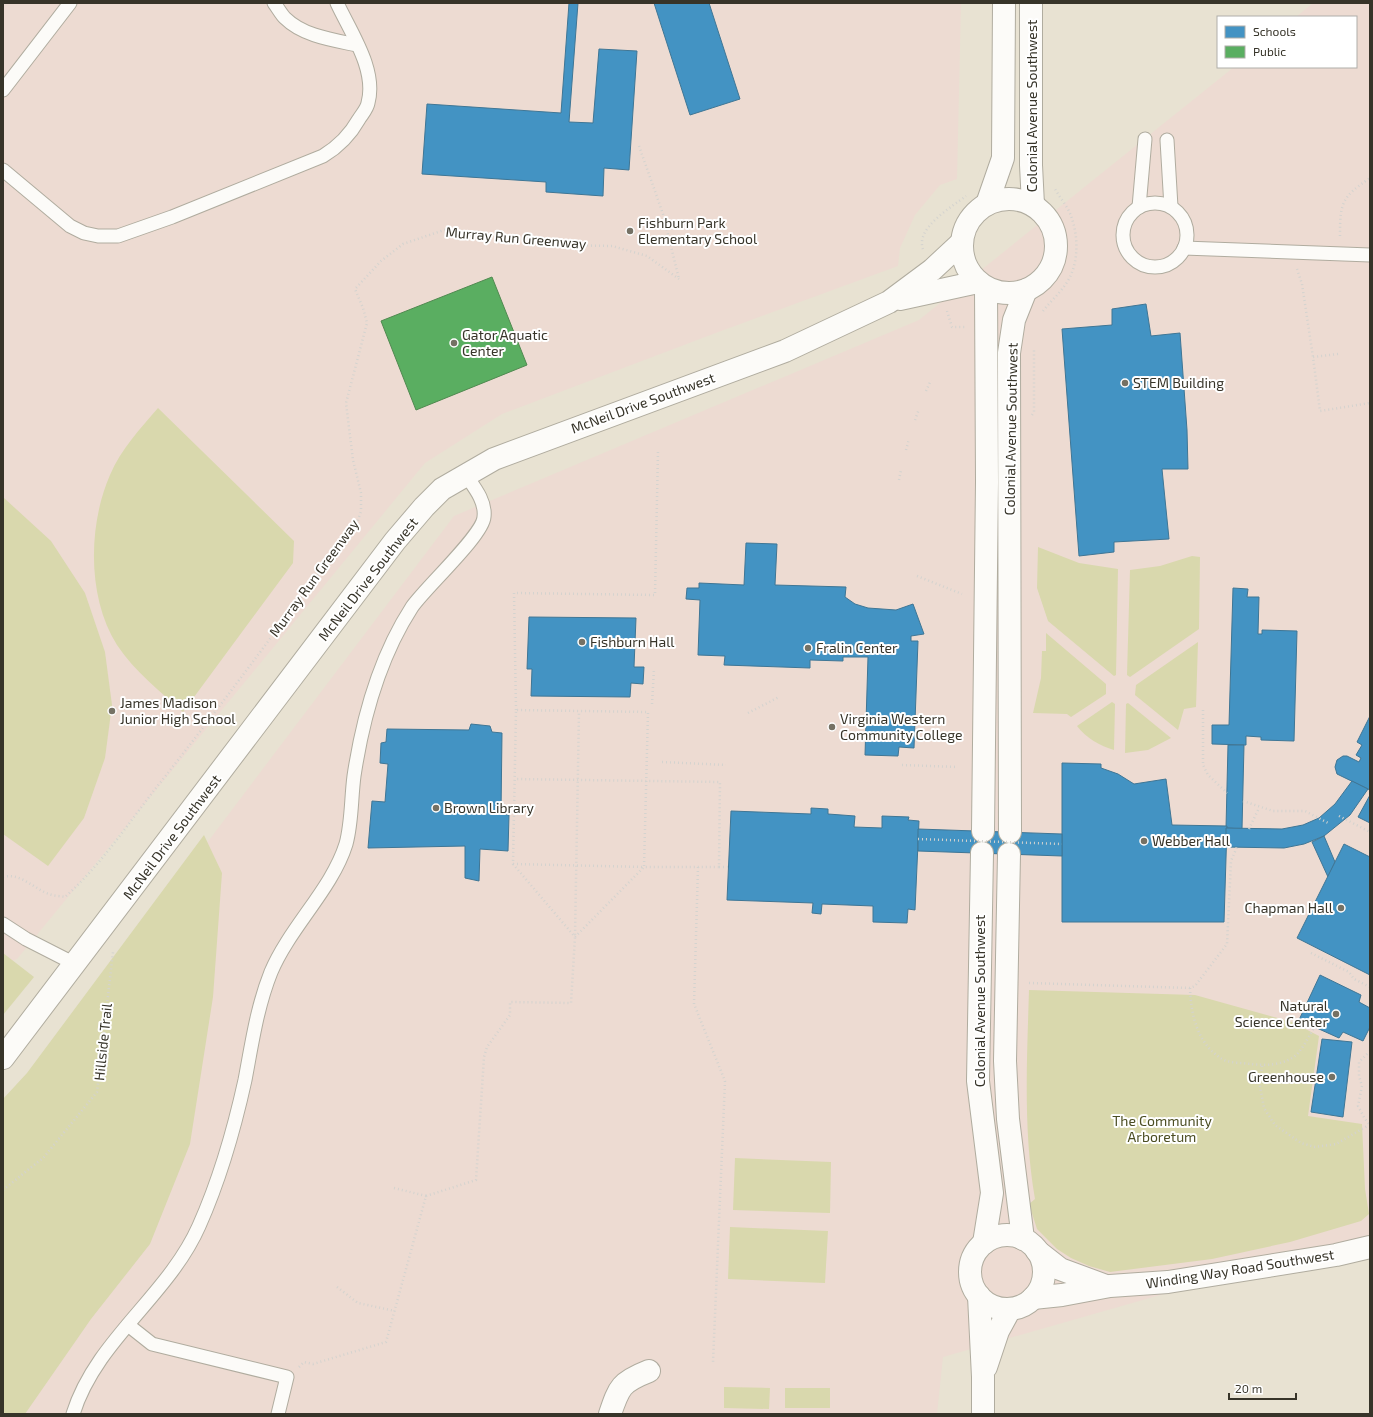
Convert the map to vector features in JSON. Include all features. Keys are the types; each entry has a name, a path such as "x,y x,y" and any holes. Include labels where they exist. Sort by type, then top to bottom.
{"main road":[{"name":"Colonial Avenue Southwest","path":"983,831 987,490 982,285 974,278 966,266 961,251 961,243 968,222 979,209 987,204 1003,158 1004,3"},
{"name":"Colonial Avenue Southwest","path":"1010,832 1009,353 1014,320 1026,290 1042,280 1052,268 1056,252 1056,236 1050,221 1039,208 1033,206 1031,165 1031,3"},
{"path":"987,204 993,201 1009,198 1025,201 1033,206"},
{"name":"McNeil Drive Southwest","path":"3,1058 395,541 424,507 442,489 465,474 494,459 785,351 889,302 932,270 961,243"},
{"path":"982,285 1000,293 1015,294 1026,290"},
{"name":"McNeil Drive Southwest","path":"889,302 982,285"},
{"name":"Colonial Avenue Southwest","path":"982,853 978,1081 992,1193 984,1243"},
{"name":"Colonial Avenue Southwest","path":"1010,854 1005,1061 1008,1120 1030,1245"},
{"path":"1004,1235 1017,1236 1030,1245 1042,1262 1044,1275 1040,1287 1033,1298 1022,1305 1010,1309 992,1306 979,1296 973,1286 970,1276 970,1264 974,1254 984,1243 992,1238 1004,1235"},
{"name":"Winding Way Road Southwest","path":"1030,1245 1060,1269 1110,1286"},
{"name":"Winding Way Road Southwest","path":"1033,1298 1062,1296 1110,1286 1184,1280 1370,1247"},
{"path":"979,1296 983,1377 983,1414"},
{"path":"983,1377 998,1331 1010,1309"},
{"path":"610,1414 617,1394 624,1383 630,1378 649,1371"}],"lane":[{"path":"3,90 70,3"},
{"path":"274,3 284,18 297,28 330,40 357,45"},
{"path":"3,170 70,226 84,233 98,236 118,236 172,217 323,156 335,148 354,128 368,105 371,86 368,68 337,3"},
{"path":"1139,207 1145,139"},
{"path":"1167,140 1171,207"},
{"path":"1155,203 1171,207 1182,217 1187,232 1184,248 1172,264 1154,269 1139,264 1127,252 1122,235 1127,218 1139,207 1155,203"},
{"path":"1184,248 1370,255"},
{"path":"73,1414 78,1397 107,1350 177,1267 198,1228 214,1190 236,1117 253,1033 271,973 283,948 339,863 346,842 360,741 370,700 383,662 399,628 416,602 478,533 484,518 482,502 465,474"},
{"path":"3,924 26,939 75,964"},
{"path":"128,1325 152,1344 287,1377 278,1414"}],"path":[{"name":"Murray Run Greenway","path":"3,877 8,875 20,878 49,894 65,896 85,879 219,709 242,675 357,523 360,511 360,493 353,460 346,403 367,323 363,308 355,289 381,261 403,244 447,229 558,245 612,246 647,256 679,279 663,214 639,146"},
{"path":"1340,254 1342,202 1354,188 1370,178"},
{"path":"1040,317 1050,301 1066,285 1074,268 1076,251 1075,231 1071,215 1053,183"},
{"path":"925,255 921,245 932,221 967,195"},
{"path":"1297,269 1302,284 1320,411 1370,402"},
{"path":"945,305 952,327 967,327"},
{"path":"1034,344 1034,412"},
{"path":"1313,357 1338,354"},
{"path":"926,391 931,380"},
{"path":"915,420 919,409"},
{"path":"906,450 909,439"},
{"path":"575,938 513,864 516,710 514,593 655,595 658,451"},
{"path":"899,480 901,470"},
{"path":"917,576 962,594"},
{"path":"652,704 654,669"},
{"path":"748,713 779,697"},
{"path":"516,710 648,712 644,867 575,938"},
{"path":"1203,710 1203,765 1208,775 1227,794"},
{"path":"394,1188 426,1196 476,1180 484,1057 487,1047 510,1014 510,1002 571,1003 575,938 579,711"},
{"path":"662,762 726,765"},
{"path":"902,765 958,767"},
{"path":"515,780 720,782 719,867"},
{"path":"1242,801 1259,808 1273,811 1305,811 1330,824"},
{"path":"1249,829 1259,808"},
{"path":"1339,816 1370,832"},
{"path":"918,839 1062,844"},
{"path":"1025,983 1190,988 1195,986 1227,944 1231,861 1237,847"},
{"path":"513,864 728,867"},
{"path":"698,866 694,1004 725,1081 713,1362"},
{"name":"Hillside Trail","path":"3,1190 44,1157 97,1092 113,948 98,934"},
{"path":"1311,953 1349,972 1354,979 1370,987"},
{"path":"1190,988 1192,1013 1198,1029 1207,1046 1225,1060 1262,1066 1279,1064 1297,1055 1314,1028"},
{"path":"1262,1066 1260,1086 1264,1108 1274,1125 1301,1144 1315,1147 1336,1144 1370,1125 1358,1106 1362,1086 1359,1076 1359,1062 1370,1051"},
{"path":"313,1364 386,1342 426,1196"},
{"path":"337,1287 358,1303 395,1311"}],"shaded area":[{"path":"3,3 961,3 957,179 940,185 915,215 900,248 898,266 502,414 425,463 17,959 3,965"},
{"name":"Virginia Western Community College","path":"1313,3 1370,3 1370,1235 943,1357 937,1414 3,1414 135,938 454,516 919,320 1233,68 1357,68 1357,16 1297,16"}],"green space":[{"path":"158,408 294,541 293,563 183,712 140,673 117,645 107,626 100,606 94,561 98,516 110,475 114,466 131,440"},
{"path":"4,498 51,541 85,593 105,652 112,705 105,758 84,818 48,866 3,834"},
{"path":"1038,547 1079,563 1118,569 1116,675 1114,676 1048,621 1037,588"},
{"path":"1192,556 1200,557 1199,629 1130,677 1127,675 1130,570 1160,566"},
{"path":"1046,633 1106,684 1106,694 1071,717 1067,714 1033,713 1041,678 1042,651 1046,651"},
{"path":"1198,642 1196,707 1184,709 1178,730 1135,695 1136,685"},
{"path":"1112,702 1115,704 1114,750 1094,741 1077,726"},
{"path":"1128,703 1171,738 1148,750 1125,753 1126,704"},
{"path":"204,835 222,873 213,997 190,1144 150,1244 91,1319 25,1414 3,1414 3,1099 27,1073"},
{"path":"3,953 34,977 3,1015"},
{"name":"The Community Arboretum","path":"1029,990 1195,995 1292,1022 1319,1036 1308,1116 1362,1124 1365,1189 1369,1214 1361,1221 1290,1242 1212,1259 1110,1272 1089,1266 1071,1258 1057,1249 1037,1229 1029,1204 1035,1199 1031,1173 1027,1121"},
{"path":"735,1158 831,1162 830,1213 733,1210"},
{"path":"730,1227 828,1231 825,1283 728,1279"},
{"path":"724,1387 770,1388 769,1409 724,1408"},
{"path":"785,1388 830,1388 830,1408 785,1408"}],"building: Schools":[{"path":"569,3 578,3 569,122 593,123 599,49 637,51 629,170 604,168 603,196 546,192 546,182 422,174 427,104 561,113"},
{"path":"654,3 709,3 740,99 690,115"},
{"name":"STEM Building","path":"1146,304 1151,336 1180,333 1187,430 1188,469 1162,469 1169,539 1114,542 1114,552 1079,556 1062,329 1112,325 1112,309"},
{"name":"Fralin Center","path":"746,543 777,544 775,585 846,587 845,597 855,604 868,608 896,610 913,604 924,634 911,636 911,641 918,641 914,748 899,747 898,756 865,755 868,657 843,657 843,661 810,660 810,668 724,665 725,656 698,655 700,600 686,599 687,588 699,588 699,583 744,585"},
{"path":"1233,588 1248,589 1247,597 1259,597 1258,634 1262,634 1262,630 1297,631 1294,741 1261,740 1261,737 1246,736 1246,745 1212,744 1212,725 1229,725"},
{"name":"Fishburn Hall","path":"529,617 636,618 634,667 644,667 643,684 631,683 630,697 531,696 532,669 527,669"},
{"path":"1370,716 1370,790 1337,774 1335,767 1337,760 1343,756 1347,756 1359,762 1361,758 1356,755 1362,745 1357,742"},
{"name":"Brown Library","path":"471,724 490,726 492,732 502,733 501,814 509,815 508,851 480,849 479,881 465,878 465,846 368,848 372,801 385,802 388,764 380,763 381,743 386,742 387,729 469,730"},
{"path":"1228,745 1244,745 1242,829 1226,828"},
{"name":"Webber Hall","path":"1062,763 1101,764 1101,768 1118,774 1134,784 1166,779 1172,825 1227,826 1224,922 1062,922"},
{"path":"1352,781 1368,789 1350,815 1324,836 1304,844 1284,848 1226,847 1226,828 1282,829 1303,825 1319,818 1335,804"},
{"path":"1370,795 1370,823 1358,817"},
{"path":"811,808 828,809 828,814 855,816 854,827 882,828 882,816 909,817 908,820 919,821 915,910 908,909 907,923 873,922 873,906 822,904 821,914 812,913 813,903 727,900 731,811 811,814"},
{"path":"918,829 1062,834 1062,856 918,851"},
{"path":"1324,836 1335,862 1328,877 1312,842"},
{"name":"Chapman Hall","path":"1344,844 1370,857 1370,975 1297,938"},
{"name":"Natural Science Center","path":"1320,975 1361,995 1359,1002 1370,1008 1370,1027 1363,1041 1343,1032 1339,1038 1299,1020"},
{"name":"Greenhouse","path":"1322,1039 1352,1042 1343,1117 1311,1112"}],"building: Public":[{"name":"Gator Aquatic Center","path":"492,277 527,365 416,410 381,321"}],"place":[{"name":"Fishburn Park Elementary School","path":"630,231"},
{"name":"Gator Aquatic Center","path":"454,343"},
{"name":"STEM Building","path":"1125,383"},
{"name":"Fishburn Hall","path":"582,642"},
{"name":"Fralin Center","path":"808,648"},
{"name":"James Madison Junior High School","path":"112,711"},
{"name":"Virginia Western Community College","path":"832,727"},
{"name":"Brown Library","path":"436,808"},
{"name":"Webber Hall","path":"1144,841"},
{"name":"Chapman Hall","path":"1341,908"},
{"name":"Natural Science Center","path":"1336,1014"},
{"name":"Greenhouse","path":"1332,1077"}]}
